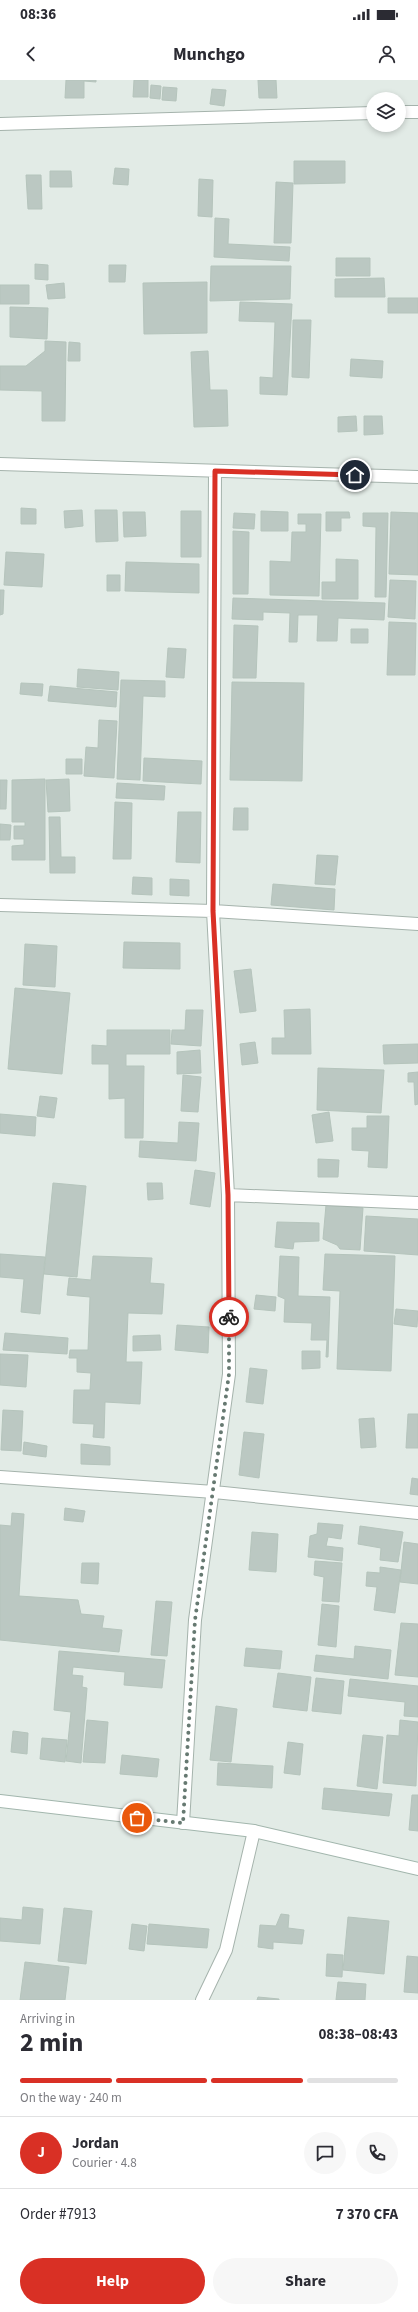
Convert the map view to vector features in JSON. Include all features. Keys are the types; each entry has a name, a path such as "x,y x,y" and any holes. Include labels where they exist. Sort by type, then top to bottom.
{"street":[{"path":"406,112 418,112"},
{"path":"0,124 366,113"},
{"path":"0,464 418,477"},
{"path":"183,1823 195,1620 214,1492 229,1374 228,1195 213,911 215,471"},
{"path":"0,905 213,911 418,924"},
{"path":"228,1195 418,1203"},
{"path":"0,1477 214,1492 418,1513"},
{"path":"0,1801 254,1831 418,1869"},
{"path":"202,2000 226,1950 254,1831"}],"building":[{"path":"66,80 96,80 96,82 84,81 84,98 65,98"},
{"path":"134,80 148,80 148,97 133,97"},
{"path":"258,80 276,80 277,98 259,98"},
{"path":"151,85 161,86 160,99 150,98"},
{"path":"163,87 177,88 176,101 162,100"},
{"path":"212,89 226,90 224,106 210,104"},
{"path":"294,161 345,161 345,183 294,184"},
{"path":"115,168 129,169 128,185 113,184"},
{"path":"50,171 71,171 72,187 50,187"},
{"path":"26,175 41,175 42,209 28,209"},
{"path":"199,179 213,180 212,217 198,216"},
{"path":"276,182 293,183 291,243 274,243"},
{"path":"215,218 229,219 228,244 290,247 289,261 214,257"},
{"path":"336,258 370,258 370,276 336,276"},
{"path":"35,264 48,265 48,280 35,279"},
{"path":"109,265 126,265 125,282 109,282"},
{"path":"211,266 291,266 290,299 210,301"},
{"path":"384,278 385,297 335,297 335,279"},
{"path":"207,282 207,333 144,334 143,283"},
{"path":"64,283 65,298 48,299 46,285"},
{"path":"0,285 29,285 29,304 0,304"},
{"path":"388,298 418,298 418,313 388,313"},
{"path":"240,302 292,304 287,395 260,394 260,377 273,378 275,322 239,321"},
{"path":"10,307 48,308 47,339 10,337"},
{"path":"293,320 311,320 309,378 292,377"},
{"path":"45,341 66,342 65,421 42,421 42,391 0,390 0,366 26,366 45,351"},
{"path":"69,342 80,343 80,361 68,361"},
{"path":"208,351 210,390 227,390 228,426 194,427 191,352"},
{"path":"351,359 383,361 382,378 350,376"},
{"path":"356,416 357,431 338,432 338,417"},
{"path":"364,416 382,416 383,434 364,435"},
{"path":"21,508 36,509 36,524 21,524"},
{"path":"82,510 83,526 65,528 64,511"},
{"path":"95,510 117,510 118,541 96,542"},
{"path":"181,511 201,511 201,557 181,557"},
{"path":"261,511 288,512 288,531 261,531"},
{"path":"123,512 145,512 146,536 124,537"},
{"path":"326,512 349,512 350,518 341,518 341,531 326,531"},
{"path":"391,512 418,513 418,575 389,574"},
{"path":"234,513 255,514 254,529 233,528"},
{"path":"363,513 388,513 386,597 375,597 376,527 363,526"},
{"path":"298,514 321,514 319,596 270,595 270,561 291,562 292,532 306,532 306,524 298,524"},
{"path":"233,531 249,532 248,594 233,594"},
{"path":"6,552 44,554 42,587 4,585"},
{"path":"336,559 358,560 358,599 322,599 322,582 336,582"},
{"path":"126,562 199,564 199,593 125,591"},
{"path":"107,575 120,575 120,591 107,591"},
{"path":"390,580 416,581 415,619 388,617"},
{"path":"0,590 4,590 3,614 0,615"},
{"path":"233,598 385,603 384,620 338,618 337,641 317,641 318,615 298,615 297,642 289,642 290,613 263,612 263,620 232,619"},
{"path":"389,622 416,623 415,675 387,675"},
{"path":"234,625 258,626 256,678 233,678"},
{"path":"351,629 368,629 368,643 351,643"},
{"path":"168,648 186,649 184,678 166,677"},
{"path":"78,669 119,672 118,690 77,687"},
{"path":"121,680 165,681 165,697 143,696 140,780 117,779"},
{"path":"232,682 304,683 302,781 230,780"},
{"path":"21,683 43,684 42,696 20,694"},
{"path":"50,686 117,692 116,707 48,701"},
{"path":"99,720 117,721 114,778 84,776 86,747 98,748"},
{"path":"144,758 202,761 201,784 143,781"},
{"path":"66,759 82,759 82,774 66,774"},
{"path":"45,779 45,860 12,860 12,846 24,845 24,839 14,839 14,826 25,826 25,822 12,822 12,780"},
{"path":"69,779 70,811 48,812 46,780"},
{"path":"0,780 7,780 6,809 0,809"},
{"path":"117,783 165,786 164,800 116,798"},
{"path":"115,802 132,803 131,859 113,859"},
{"path":"234,808 248,808 248,830 233,830"},
{"path":"178,812 201,812 200,863 176,862"},
{"path":"49,817 60,817 61,857 75,857 75,873 50,873"},
{"path":"0,824 11,825 10,840 0,840"},
{"path":"317,855 338,856 335,885 315,884"},
{"path":"133,877 152,878 152,895 132,894"},
{"path":"170,879 189,880 189,896 170,895"},
{"path":"273,884 335,889 334,910 271,905"},
{"path":"124,942 180,943 180,969 123,968"},
{"path":"25,944 57,946 55,987 23,985"},
{"path":"251,969 256,1011 240,1013 234,971"},
{"path":"15,988 70,993 62,1074 8,1069"},
{"path":"310,1009 311,1054 272,1054 272,1038 285,1038 284,1010"},
{"path":"186,1010 203,1010 201,1046 171,1044 172,1030 185,1030"},
{"path":"107,1030 170,1030 170,1054 126,1054 126,1066 144,1066 143,1138 125,1138 125,1098 109,1099 109,1064 92,1064 92,1045 107,1046"},
{"path":"255,1042 258,1063 242,1065 240,1044"},
{"path":"418,1044 418,1063 384,1064 383,1045"},
{"path":"200,1050 201,1073 177,1074 177,1052"},
{"path":"318,1068 384,1070 381,1113 317,1110"},
{"path":"418,1072 418,1104 415,1105 414,1082 408,1082 408,1073"},
{"path":"183,1075 201,1077 198,1112 181,1111"},
{"path":"40,1096 57,1098 54,1118 37,1116"},
{"path":"329,1112 333,1141 316,1143 312,1115"},
{"path":"0,1114 36,1117 35,1136 0,1133"},
{"path":"367,1116 389,1116 387,1168 368,1167 369,1151 352,1150 352,1128 367,1128"},
{"path":"179,1122 199,1123 196,1161 139,1157 140,1141 178,1143"},
{"path":"318,1159 339,1160 338,1177 318,1177"},
{"path":"195,1170 215,1173 210,1207 190,1204"},
{"path":"53,1183 86,1186 77,1277 44,1274"},
{"path":"147,1183 162,1183 163,1199 148,1200"},
{"path":"326,1205 363,1208 360,1250 340,1249 337,1245 323,1239"},
{"path":"366,1216 418,1219 418,1255 364,1251"},
{"path":"277,1222 319,1223 319,1241 294,1242 293,1249 275,1247"},
{"path":"0,1254 45,1257 40,1314 21,1312 24,1279 0,1277"},
{"path":"325,1254 395,1256 391,1371 337,1369 340,1291 323,1290"},
{"path":"93,1256 152,1258 150,1283 164,1284 162,1314 128,1313 126,1362 142,1362 140,1404 105,1402 104,1438 93,1437 94,1424 73,1423 74,1390 90,1390 91,1373 77,1372 77,1358 69,1358 70,1350 88,1350 90,1297 67,1295 69,1278 91,1280"},
{"path":"280,1256 299,1257 298,1296 330,1297 328,1357 326,1357 327,1340 311,1340 312,1323 284,1322 285,1299 278,1296"},
{"path":"256,1295 276,1297 275,1311 254,1309"},
{"path":"396,1309 418,1311 417,1327 394,1324"},
{"path":"177,1325 209,1327 208,1353 175,1350"},
{"path":"5,1333 68,1338 67,1354 3,1350"},
{"path":"160,1335 161,1350 133,1351 133,1336"},
{"path":"302,1351 320,1351 320,1368 302,1369"},
{"path":"0,1354 28,1355 26,1387 0,1385"},
{"path":"250,1368 267,1370 263,1404 246,1402"},
{"path":"3,1410 23,1411 21,1451 1,1450"},
{"path":"408,1414 418,1414 418,1448 406,1448"},
{"path":"374,1418 376,1447 361,1448 359,1419"},
{"path":"244,1432 264,1434 259,1478 239,1475"},
{"path":"24,1442 47,1446 46,1457 23,1454"},
{"path":"81,1444 110,1447 110,1465 81,1464"},
{"path":"412,1478 418,1479 418,1495 410,1494"},
{"path":"65,1508 85,1511 83,1522 64,1520"},
{"path":"12,1513 24,1514 19,1596 78,1600 81,1614 104,1616 102,1628 122,1630 119,1652 0,1640 0,1525 11,1526"},
{"path":"318,1523 343,1525 341,1539 328,1537 326,1546 343,1548 342,1561 308,1557 310,1536 317,1534"},
{"path":"360,1526 403,1532 398,1562 380,1560 381,1548 358,1544"},
{"path":"252,1532 278,1534 276,1572 249,1570"},
{"path":"404,1542 418,1544 418,1584 400,1582"},
{"path":"315,1561 342,1563 339,1602 322,1601 324,1577 314,1575"},
{"path":"82,1563 99,1563 98,1584 81,1583"},
{"path":"380,1567 401,1570 395,1613 374,1610 377,1587 366,1586 367,1572 380,1573"},
{"path":"156,1601 172,1602 167,1656 151,1655"},
{"path":"322,1604 339,1606 336,1647 318,1645"},
{"path":"401,1623 418,1624 418,1677 395,1675"},
{"path":"355,1646 391,1650 388,1679 314,1671 316,1655 354,1659"},
{"path":"246,1648 282,1651 280,1669 244,1666"},
{"path":"59,1651 165,1660 162,1688 124,1685 125,1672 73,1667 72,1675 83,1676 82,1687 87,1688 81,1763 66,1761 71,1712 54,1710"},
{"path":"278,1673 311,1677 307,1711 273,1707"},
{"path":"316,1678 344,1681 341,1714 312,1711"},
{"path":"350,1679 418,1686 418,1717 404,1716 405,1702 348,1696"},
{"path":"216,1706 237,1709 231,1762 210,1760"},
{"path":"87,1720 108,1722 105,1763 83,1762"},
{"path":"400,1720 418,1722 416,1786 383,1783 387,1735 399,1736"},
{"path":"13,1731 28,1733 27,1754 11,1752"},
{"path":"363,1735 383,1737 377,1789 357,1786"},
{"path":"42,1738 67,1740 65,1762 40,1759"},
{"path":"288,1742 303,1744 300,1775 284,1773"},
{"path":"122,1755 159,1759 157,1777 120,1774"},
{"path":"218,1763 273,1766 272,1788 217,1785"},
{"path":"324,1788 392,1794 389,1816 322,1809"},
{"path":"412,1795 418,1795 418,1831 409,1830"},
{"path":"23,1907 43,1909 40,1944 0,1941 0,1918 22,1920"},
{"path":"64,1908 92,1911 86,1964 58,1961"},
{"path":"281,1914 289,1915 288,1928 304,1930 302,1944 273,1942 273,1949 258,1947 260,1925 276,1926"},
{"path":"348,1917 389,1921 384,1974 343,1970"},
{"path":"132,1924 147,1926 144,1951 129,1949"},
{"path":"149,1924 209,1929 207,1948 147,1944"},
{"path":"327,1954 343,1955 342,1977 326,1976"},
{"path":"407,1956 418,1957 418,1993 404,1992"},
{"path":"25,1962 69,1967 65,2000 20,2000"},
{"path":"338,1982 366,1984 365,2000 336,2000"},
{"path":"258,1997 279,1999 279,2000 257,2000"}],"way so far":[{"path":"137,1818 183,1823 195,1620 214,1492 229,1374 229,1317"}],"route":[{"path":"229,1317 228,1195 213,911 215,471 355,475"}]}
